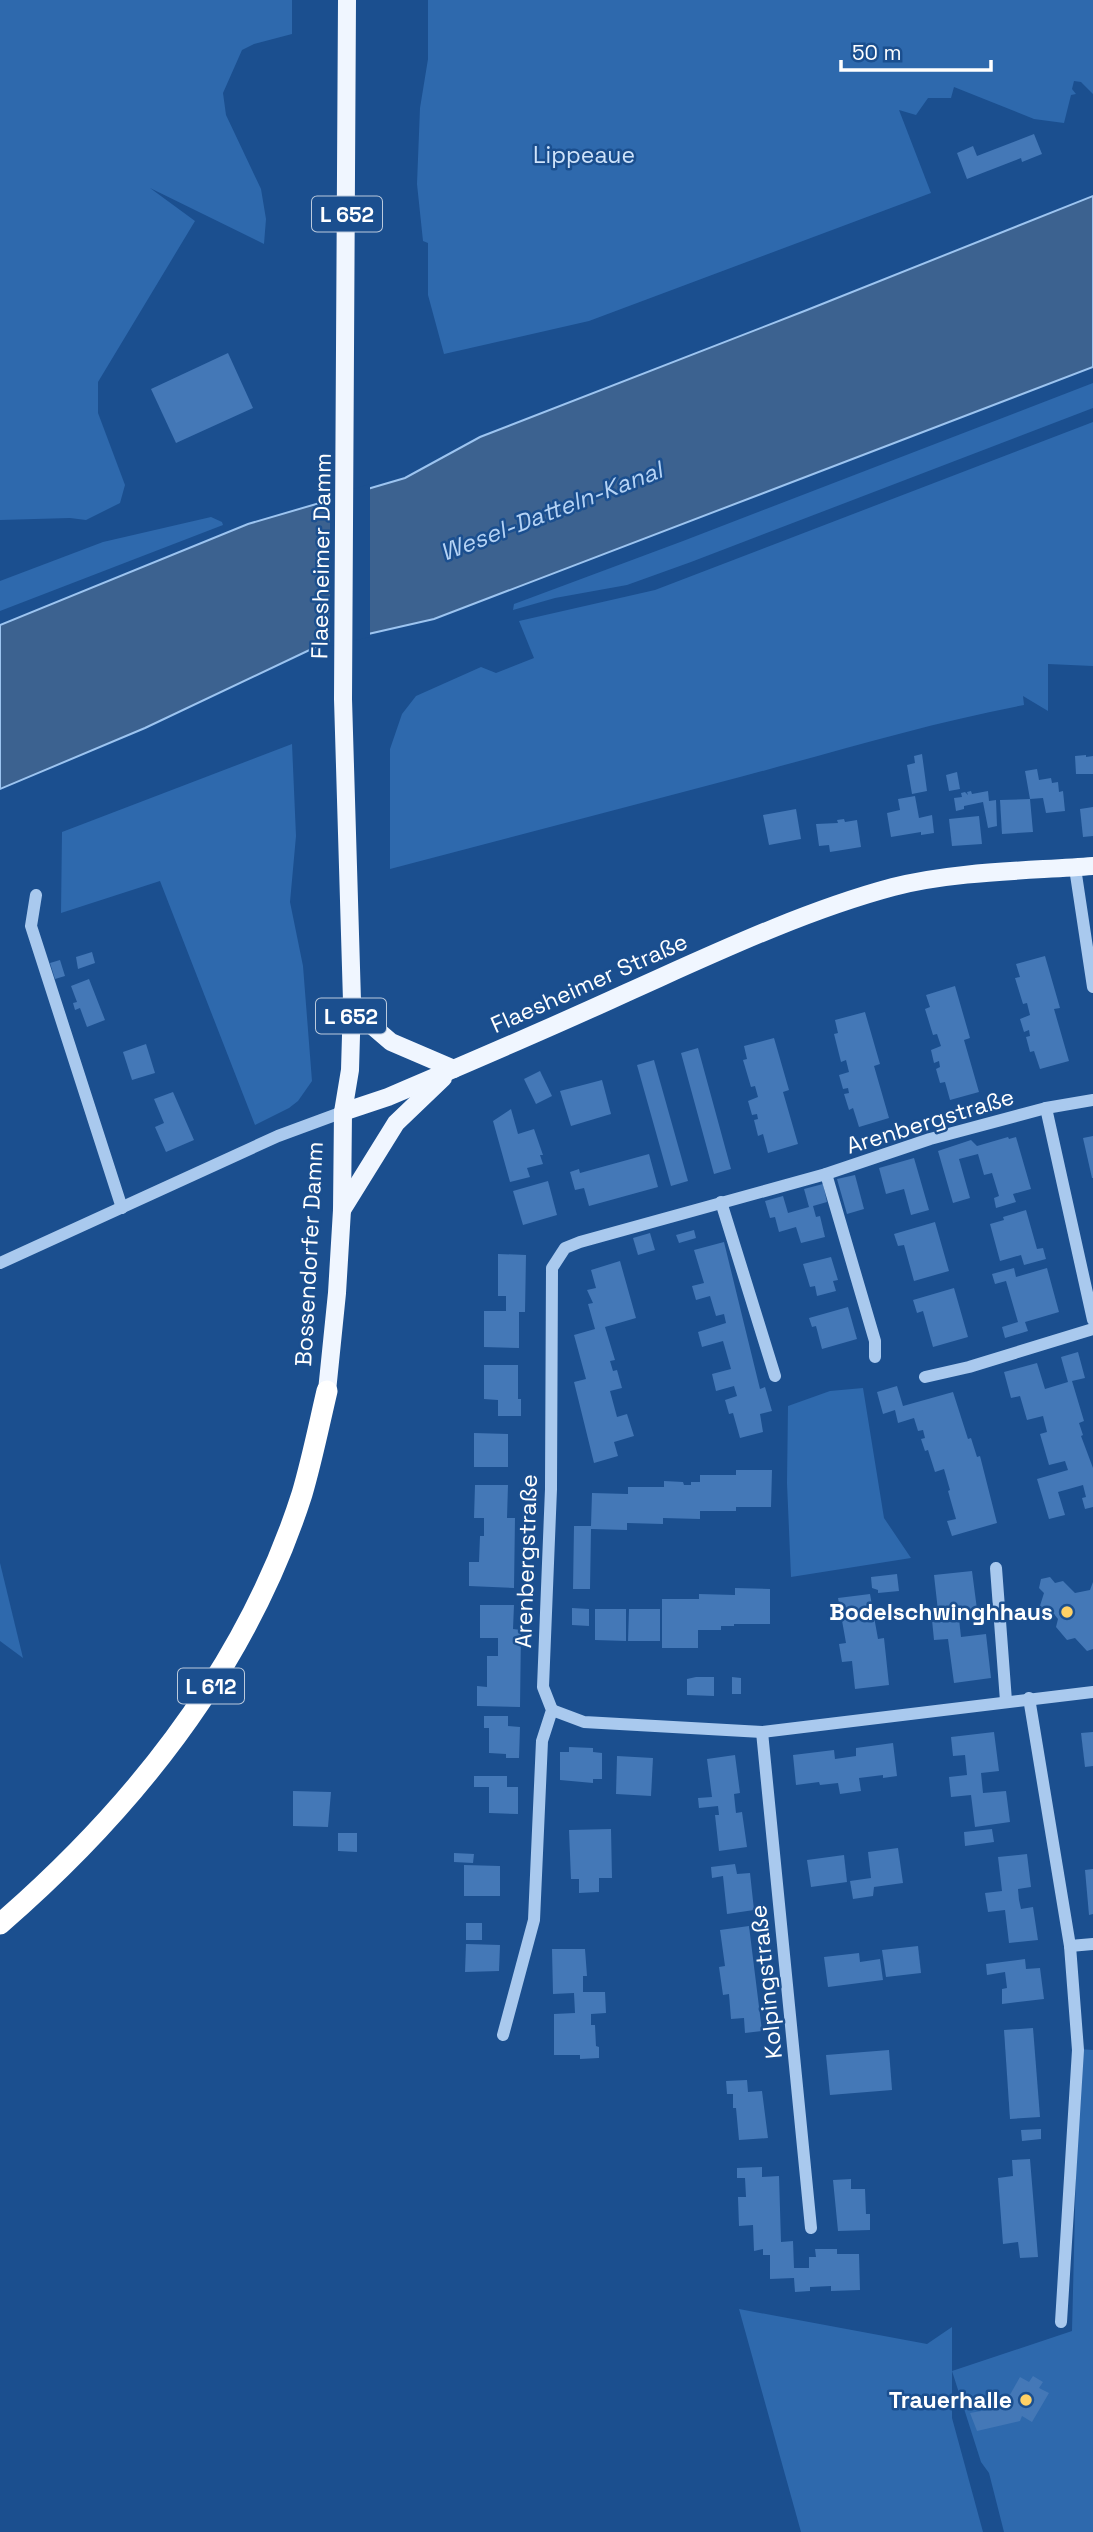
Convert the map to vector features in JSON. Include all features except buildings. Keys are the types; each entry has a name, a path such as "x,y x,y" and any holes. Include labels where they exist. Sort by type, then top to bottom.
{"highway":[{"name":"Bossendorfer Damm","path":"0,1924 69,1861 129,1797 189,1721 229,1659 262,1595 289,1530 312,1460 327,1391"}],"main road":[{"name":"Flaesheimer Damm","path":"343,1112 350,1070 352,1001 343,699 347,428 347,0"},
{"name":"Flaesheimer Straße","path":"343,1112 388,1097 454,1069 697,961 869,894 943,878 1093,866"},
{"path":"342,1210 396,1123 454,1069 391,1042 370,1024 352,1001"},
{"name":"Bossendorfer Damm","path":"327,1391 342,1210 343,1112"}],"street":[{"path":"1075,868 1093,988"},
{"path":"36,895 31,926 122,1208"},
{"name":"Arenbergstraße","path":"552,1710 543,1687 551,1489 552,1268 565,1248 826,1174 930,1139 1046,1108 1093,1100"},
{"path":"1046,1108 1093,1320"},
{"name":"Flaesheimer Straße","path":"0,1263 278,1136 343,1112"},
{"name":"Arenbergstraße","path":"826,1174 875,1341 875,1357"},
{"path":"721,1202 775,1377"},
{"path":"925,1377 969,1367 1093,1329"},
{"path":"996,1568 1006,1701"},
{"path":"503,2035 534,1920 542,1741 552,1710 584,1722 762,1732 1093,1692"},
{"path":"1029,1698 1070,1946 1078,2050 1061,2322"},
{"name":"Kolpingstraße","path":"762,1732 811,2228"},
{"path":"1070,1946 1093,1944"}],"green space":[{"path":"0,0 292,0 292,34 242,50 223,93 226,115 261,189 266,219 264,244 150,188 195,221 98,382 98,413 125,485 120,503 86,520 0,520"},
{"name":"Lippeaue","path":"428,0 1093,0 1093,94 1081,82 1074,81 1072,89 1076,94 1071,95 1064,123 1034,119 954,87 951,98 928,98 916,115 899,110 931,193 589,321 444,354 428,295 428,243 423,241 417,184 420,108 428,59"},
{"path":"1093,383 1093,408 627,585 555,598 513,610 514,604"},
{"path":"1093,422 1093,666 1048,664 1048,711 1023,696 1024,705 917,729 390,869 390,749 402,714 416,696 481,667 496,673 534,658 519,621 655,590"},
{"path":"211,517 223,525 0,611 0,581 103,542"},
{"path":"292,744 296,836 290,902 303,966 312,1081 298,1101 289,1108 255,1125 160,881 61,913 62,832"},
{"path":"863,1388 884,1518 911,1558 791,1577 787,1483 788,1406 830,1391"},
{"path":"0,1563 23,1658 0,1641"},
{"path":"1079,2049 1093,2050 1093,2532 1004,2532 989,2473 981,2462 952,2371 1072,2331"},
{"path":"739,2309 927,2344 952,2327 952,2418 983,2532 801,2532"}],"water":[{"name":"Wesel-Datteln-Kanal","path":"1093,196 1093,367 434,619 320,645 145,728 0,789 0,625 248,524 405,478 480,437"}],"pier":[{"path":"370,484 370,637 330,646 330,496"}],"place":[{"name":"Bodelschwinghhaus","path":"1067,1612"},
{"name":"Trauerhalle","path":"1026,2400"}]}
